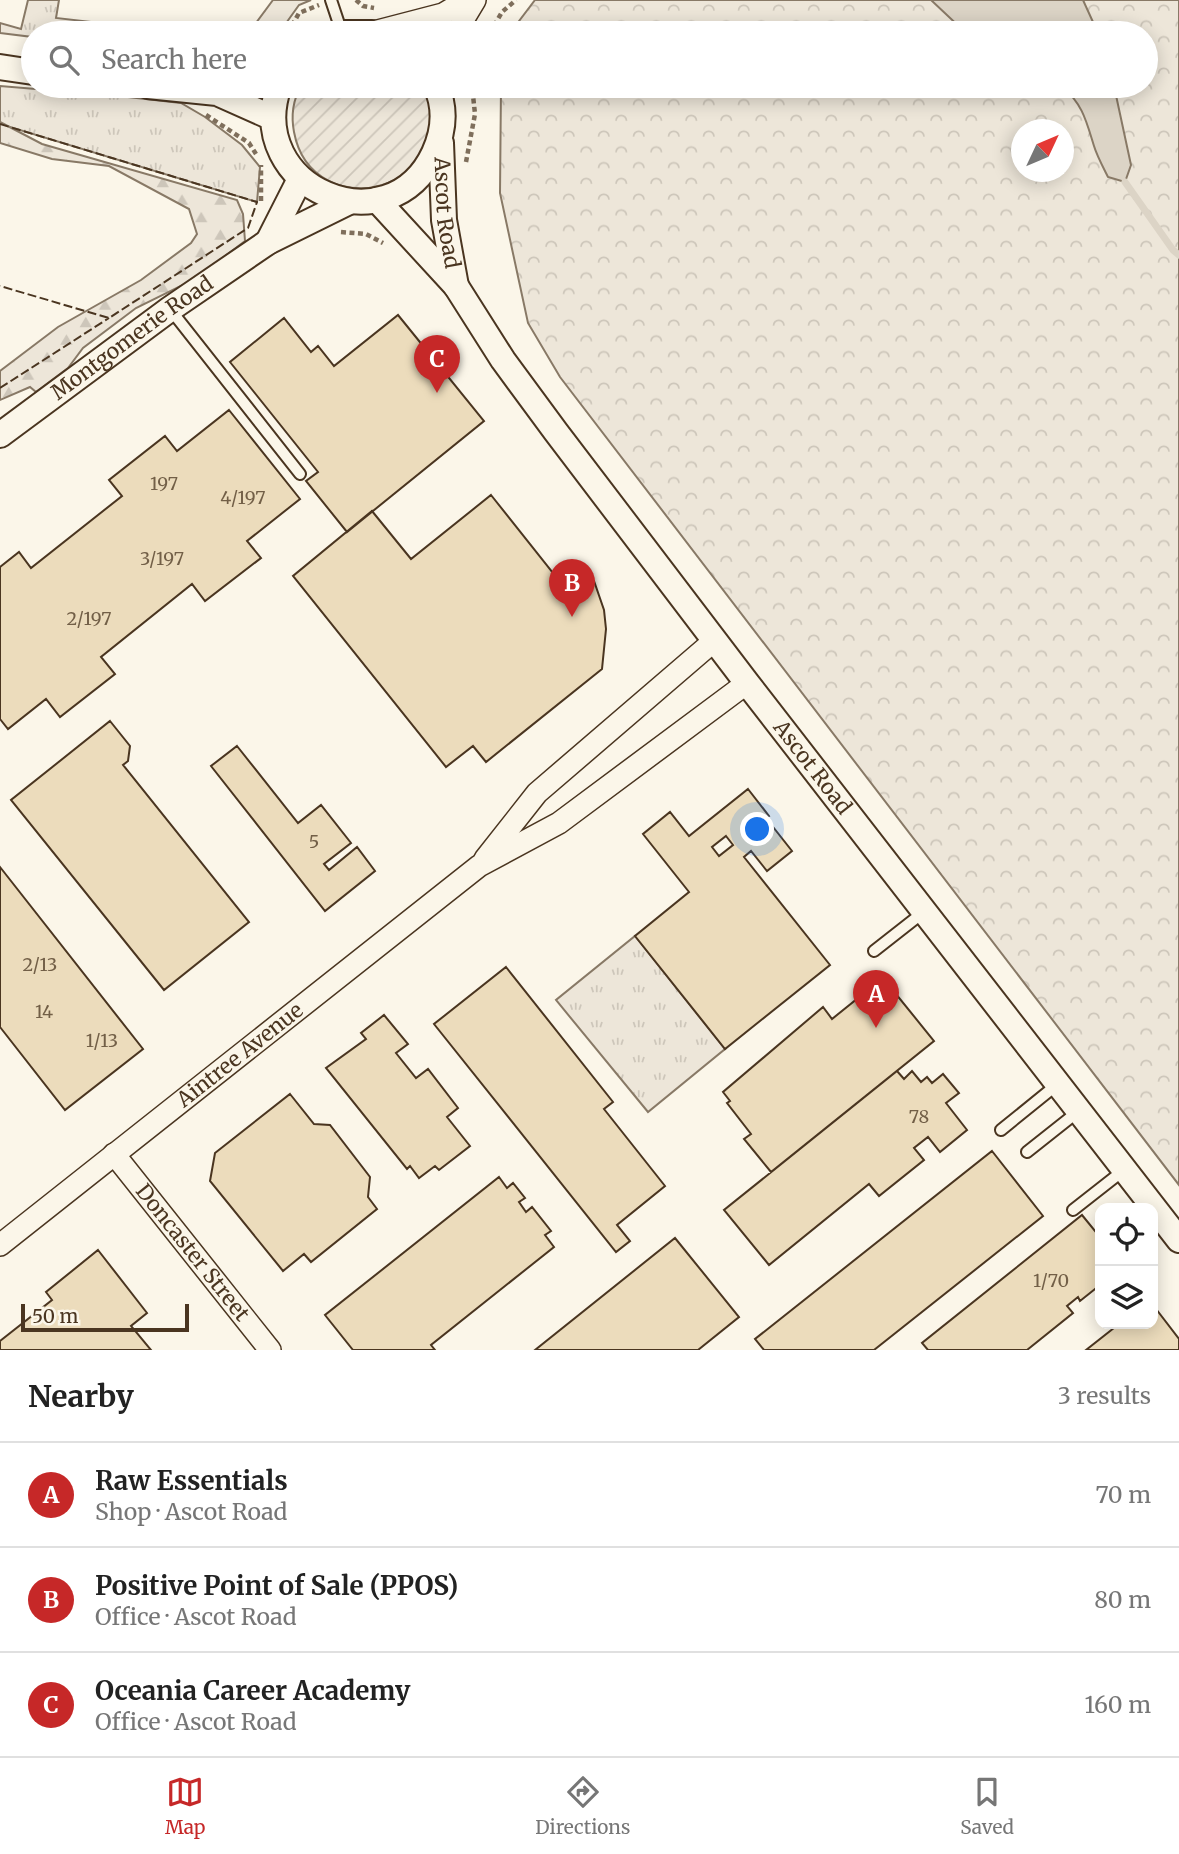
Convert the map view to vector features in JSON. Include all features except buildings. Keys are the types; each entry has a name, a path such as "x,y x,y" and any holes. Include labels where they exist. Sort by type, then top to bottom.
{"street":[{"path":"416,21 443,14 467,0"},
{"path":"463,21 475,0"},
{"path":"0,67 21,70"},
{"path":"189,98 273,118"},
{"path":"210,104 221,98"},
{"path":"275,98 273,118 276,140 285,161 300,179 323,195 349,202 377,200 405,188 428,167 440,139"},
{"name":"Ascot Road","path":"441,98 444,117 440,139 444,220 456,286"},
{"name":"Montgomerie Road","path":"268,242 300,179"},
{"name":"Ascot Road","path":"377,200 456,286 503,360 747,683 1179,1240"},
{"name":"Montgomerie Road","path":"0,435 170,309 268,242 349,202"},
{"name":"Aintree Avenue","path":"479,866 537,793 715,640"},
{"name":"Aintree Avenue","path":"0,1245 479,866 559,823 747,683"},
{"name":"Doncaster Street","path":"114,1154 270,1350"}],"lane":[{"path":"331,0 339,21"},
{"path":"170,309 300,474"},
{"path":"874,951 925,911"},
{"path":"1001,1130 1059,1083"},
{"path":"1027,1152 1080,1110"},
{"path":"1073,1210 1124,1170"}],"path":[{"path":"295,21 299,13 331,0"},
{"path":"497,21 502,12 516,0"},
{"path":"465,173 475,114 473,98"},
{"path":"210,104 249,144 261,161 259,210"},
{"path":"334,235 340,232 366,234 390,247"}],"green space":[{"path":"28,0 59,0 56,18 82,21 23,21"},
{"path":"273,0 311,0 299,5 288,21 257,21"},
{"path":"535,0 1179,0 1179,1185 560,377 528,323 500,193 501,98 1158,98 1158,21 519,21"},
{"path":"0,23 21,29 21,36 0,33"},
{"path":"0,86 21,88 21,98 137,98 181,103 242,145 260,167 257,202 0,124"},
{"path":"296,98 426,98 431,123 424,152 406,173 382,185 354,188 328,180 306,162 294,132 293,108"},
{"path":"0,122 42,144 237,200 243,214 245,241 195,279 136,308 83,348 68,368 36,392 30,387 0,400 0,371 58,327 141,280 191,243 197,234 189,209 109,166 52,159 0,143"},
{"path":"635,936 725,1049 648,1112 556,1000"}],"shaded area":[{"path":"931,0 1083,0 1093,21 953,21"},
{"path":"1073,98 1117,98 1131,165 1125,182 1108,177 1083,113"}],"waterway":[{"path":"1125,182 1179,255"}],"fence":[{"path":"0,124 257,202 248,228 109,318 0,286"},
{"path":"0,388 109,318"}],"place":[{"name":"Oceania Career Academy","path":"437,393"},
{"name":"Positive Point of Sale (PPOS)","path":"572,617"},
{"name":"Raw Essentials","path":"876,1028"}]}
